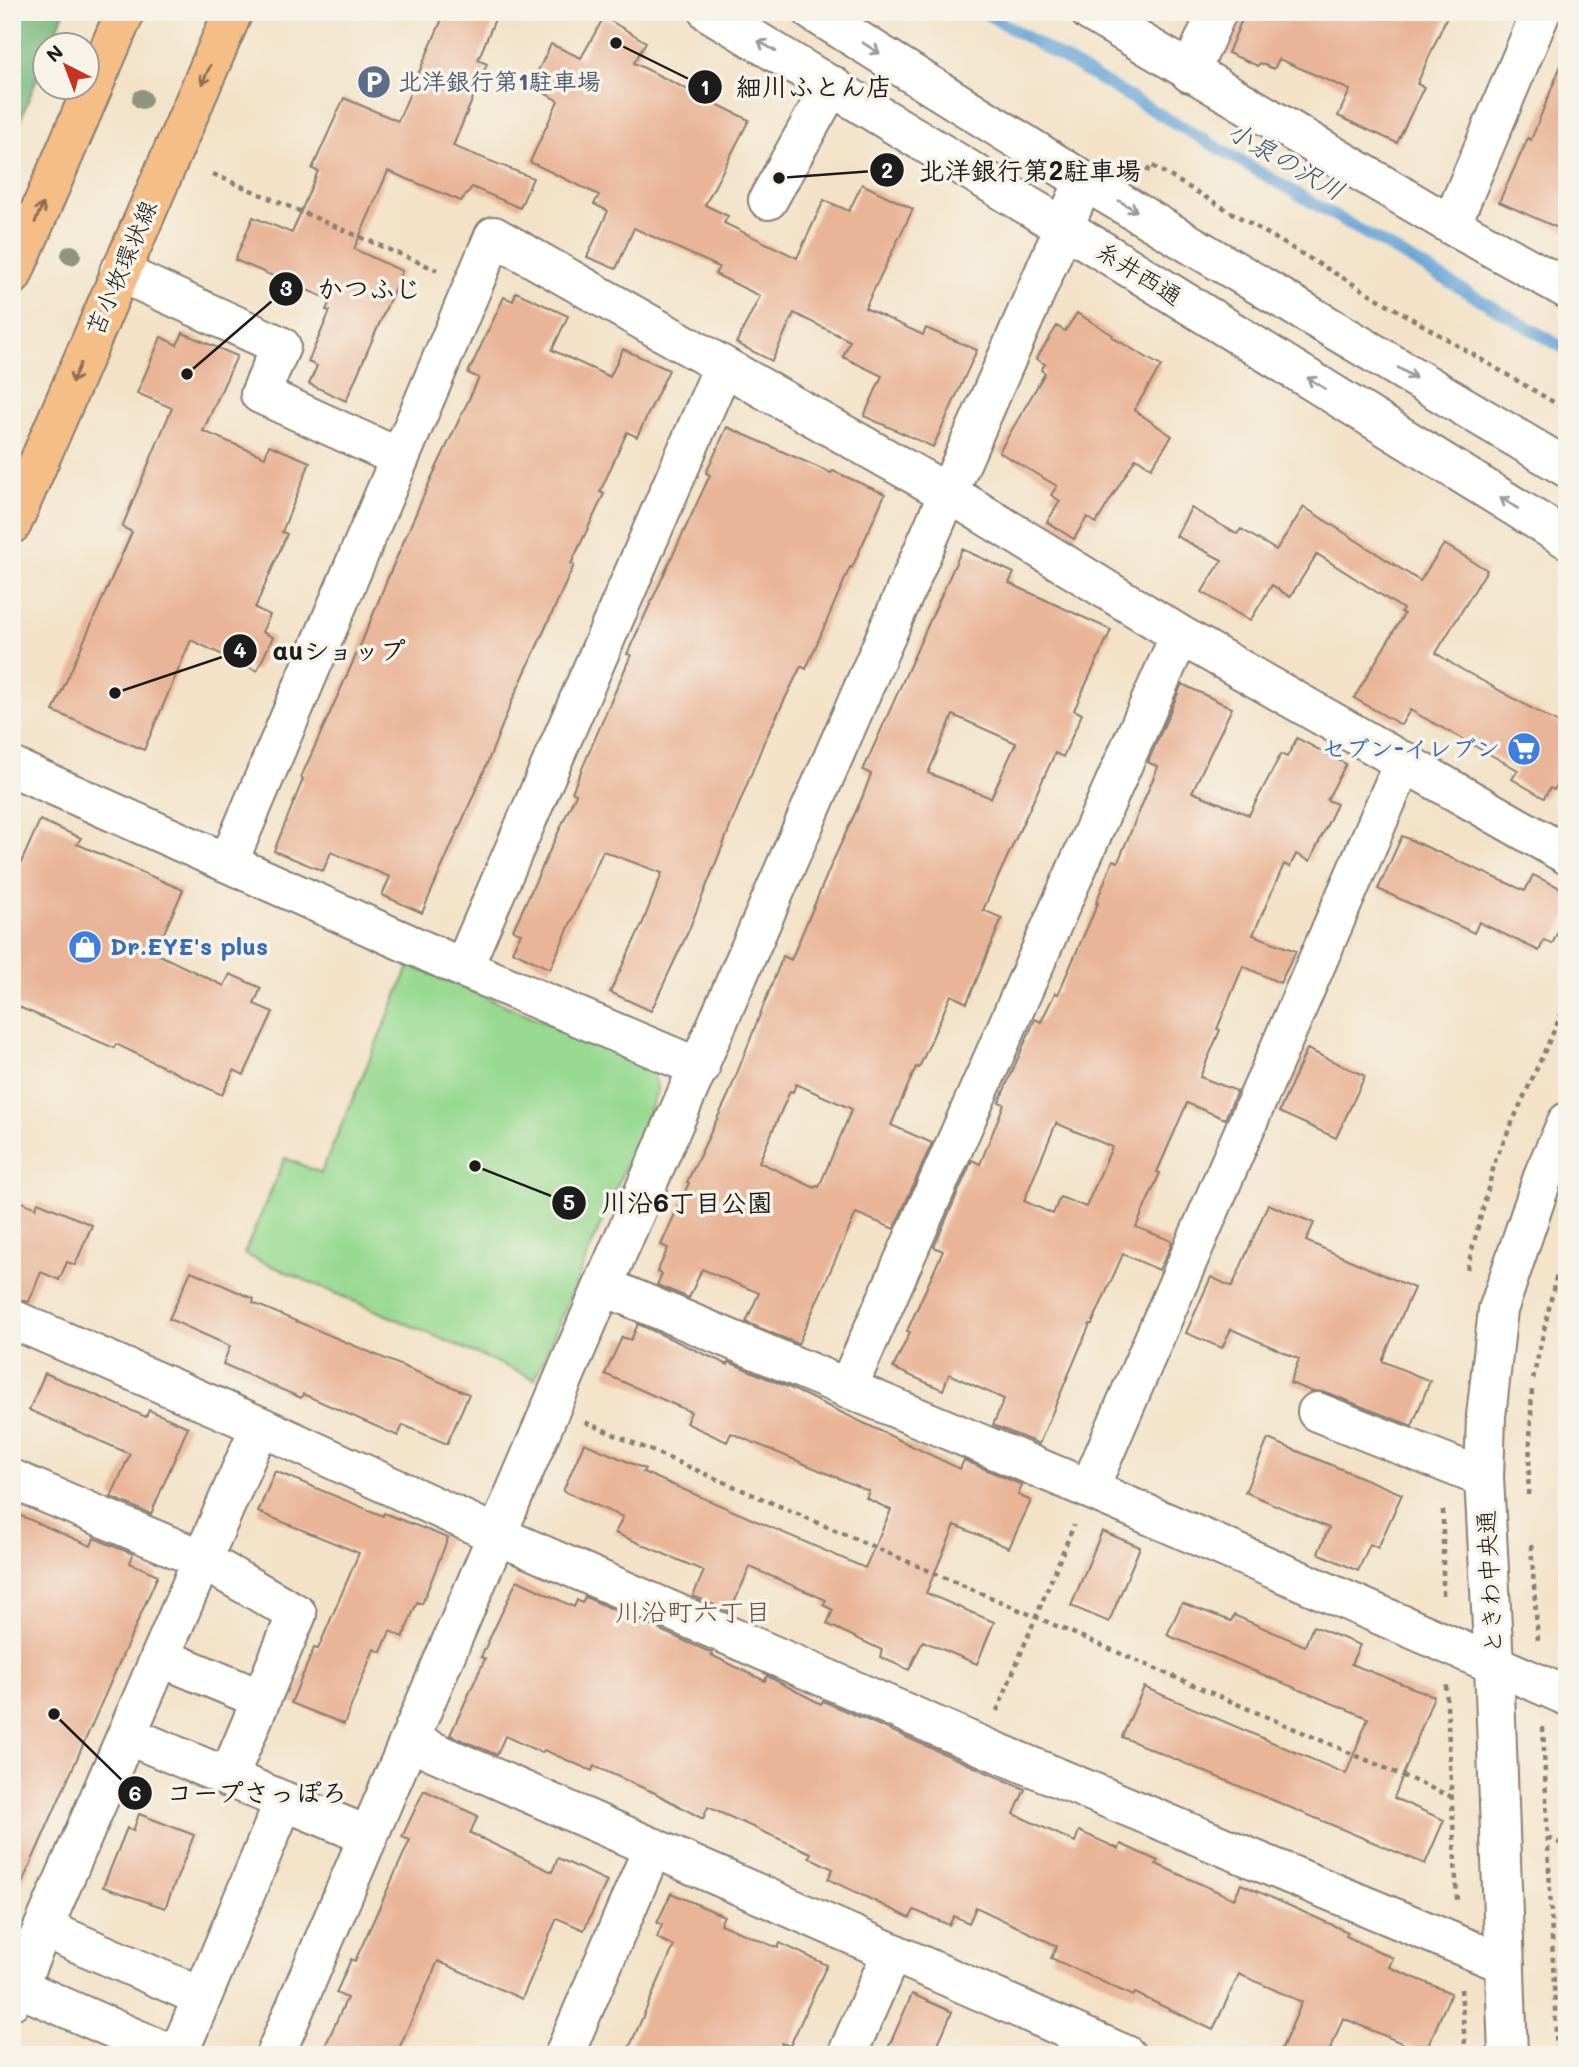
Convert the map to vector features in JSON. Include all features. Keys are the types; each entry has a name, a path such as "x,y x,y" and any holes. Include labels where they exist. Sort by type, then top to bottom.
{"main road":[{"path":"12,276 125,12"},
{"name":"苫小牧環状線","path":"12,524 233,12"}],"street":[{"name":"糸井西通","path":"709,12 832,85 1567,539"},
{"path":"813,12 1084,181 1567,468"},
{"path":"1090,12 1451,225 1567,289"},
{"path":"1190,73 1217,12"},
{"path":"1451,225 1541,12"},
{"path":"768,201 832,85"},
{"path":"275,2055 603,1286 1084,181"},
{"path":"228,863 494,236 949,494 1180,635 1567,855"},
{"path":"119,272 281,346 260,394 400,458"},
{"path":"463,968 723,367"},
{"path":"847,1389 1180,635"},
{"path":"1089,1489 1404,761"},
{"path":"12,767 463,968 700,1068"},
{"name":"ときわ中央通","path":"1508,2055 1494,1664 1484,1478 1486,1416 1498,1310 1545,1171 1567,1122"},
{"path":"603,1286 1089,1489 1567,1696"},
{"path":"16,1332 260,1426 497,1535 982,1746 1505,1964"},
{"path":"1317,1412 1484,1478"},
{"path":"260,1426 15,1993 175,2055 284,1801"},
{"path":"12,1479 201,1559 297,1614 228,1778"},
{"path":"160,1657 261,1699"},
{"path":"127,1735 369,1836"},
{"path":"410,1741 1126,2055"},
{"path":"564,2055 653,1847"},
{"path":"43,1928 202,1997"},
{"path":"848,2055 892,1952"}],"path":[{"path":"213,174 473,286"},
{"path":"982,1746 1089,1489"},
{"path":"1548,1838 1567,1846"}],"green space":[{"path":"12,12 64,12 56,32 32,32 32,91 12,140"},
{"path":"410,965 651,1067 658,1090 535,1379 244,1254 285,1158 321,1173"}],"building":[{"path":"445,12 498,12 478,60 487,64 453,146 533,178 520,208 472,187 461,201 388,171 354,249 402,271 346,401 309,384 317,366 308,362 330,311 326,310 331,300 235,260 253,217 292,233 318,171 312,169 344,98 398,121"},
{"path":"1245,12 1449,12 1417,84 1424,87 1397,143 1338,116 1350,90 1279,59 1274,69 1260,63 1258,66 1228,53"},
{"path":"604,17 646,42 634,63 749,120 705,205 728,216 724,223 797,258 824,200 849,211 862,184 913,209 865,308 923,335 926,328 977,350 933,447 864,416 882,376 843,357 850,341 794,313 772,361 736,343 760,296 715,274 719,267 634,228 616,269 587,257 608,211 594,204 599,195 530,162 558,101 531,85 551,44 581,58"},
{"path":"1565,55 1567,232 1499,202 1528,138 1531,140"},
{"path":"516,292 568,316 552,350 610,377 623,349 669,370 637,437 627,432 600,492 604,494 571,564 574,565 512,701 422,913 382,895 390,877 331,852 323,871 274,851 303,779 301,777 430,481 479,378 468,373 504,297 513,301"},
{"path":"1077,313 1161,366 1134,410 1172,436 1151,468 1136,458 1096,523 1087,517 1074,539 1047,522 1060,501 1051,495 1057,486 999,452 1045,373 1041,370 1045,364 1036,359 1057,326 1065,331"},
{"path":"183,333 237,356 203,431 265,457 269,445 310,462 282,532 287,534 255,608 270,615 262,632 273,637 257,671 191,640 144,750 53,711 132,532 122,527 172,408 137,393 161,337 177,345"},
{"path":"727,427 885,494 806,669 801,666 764,742 688,932 651,1011 610,992 643,922 662,873 603,851 550,969 512,951 521,933 513,930 576,794 572,792 631,655 627,654 710,475 706,473"},
{"path":"1304,507 1420,581 1444,544 1487,570 1436,653 1567,728 1567,768 1554,790 1550,788 1544,798 1512,779 1518,770 1410,710 1401,725 1354,698 1404,614 1401,612 1403,609 1317,554 1290,597 1272,585 1250,621 1202,592 1222,560 1176,536 1191,508 1237,534 1241,529 1276,550"},
{"path":"962,549 1014,573 1009,583 1111,630 1074,710 1082,714 1063,757 1055,753 983,910 1002,918 967,1003 951,995 891,1125 932,1143 894,1229 856,1213 798,1344 746,1322 759,1293 702,1269 689,1298 657,1285 662,1274 657,1272 668,1248 661,1245 689,1183 687,1182 728,1096 783,956 791,960 862,798 871,774 863,770","holes":["953,715 1016,743 991,798 928,773","796,1084 852,1109 819,1187 815,1188 759,1162 790,1091 793,1092"]},
{"path":"1182,684 1232,708 1192,792 1249,815 1281,754 1287,757 1297,738 1346,764 1327,800 1337,804 1310,861 1296,854 1290,867 1284,864 1253,935 1296,951 1280,983 1243,966 1200,1077 1237,1091 1225,1119 1187,1103 1136,1227 1172,1241 1170,1248 1159,1270 1123,1254 1039,1444 993,1425 1004,1399 949,1374 943,1390 893,1368 943,1251 934,1247 972,1160 980,1164 1004,1104 999,1102 1035,1019 1041,1022 1055,993 1058,994 1098,903 1113,860 1118,862 1158,767 1148,762","holes":["1056,1123 1112,1147 1086,1207 1060,1197 1053,1214 1024,1201"]},
{"name":"Dr.EYE's plus","path":"40,820 81,838 77,844 183,890 155,953 224,986 230,974 261,988 254,1004 273,1012 244,1075 234,1070 222,1095 116,1044 114,1048 12,1004 12,883"},
{"path":"1402,836 1525,891 1533,875 1567,891 1567,914 1552,944 1544,940 1539,951 1479,922 1474,933 1378,889"},
{"path":"1307,1049 1365,1076 1336,1138 1279,1112"},
{"path":"12,1198 36,1208 38,1202 92,1225 75,1265 67,1262 59,1280 41,1272 29,1302 12,1298"},
{"path":"1268,1204 1314,1223 1306,1241 1414,1288 1382,1361 1430,1381 1412,1426 1325,1392 1311,1391 1290,1383 1299,1359 1231,1329 1222,1348 1186,1333 1211,1277 1232,1287"},
{"path":"191,1271 254,1299 253,1303 469,1394 447,1444 403,1425 398,1436 303,1394 301,1398 223,1364 230,1346 169,1319"},
{"path":"638,1324 728,1365 729,1362 788,1387 960,1469 964,1460 1022,1485 1018,1495 1031,1501 1009,1548 955,1525 926,1593 994,1622 977,1664 923,1641 909,1670 880,1657 882,1650 827,1624 833,1610 823,1605 826,1600 750,1567 730,1612 693,1596 704,1571 615,1533 623,1517 563,1491 584,1443 645,1469 643,1472 865,1568 891,1510 866,1498 869,1491 731,1433 727,1442 686,1423 691,1412 605,1374 622,1337 631,1340"},
{"path":"45,1373 146,1417 149,1410 188,1427 151,1514 111,1497 130,1454 29,1410"},
{"path":"1268,1439 1402,1494 1378,1548 1370,1544 1358,1571 1318,1553 1329,1528 1245,1492"},
{"path":"275,1471 383,1516 384,1513 448,1538 422,1604 417,1602 403,1637 390,1631 381,1652 374,1649 344,1724 291,1703 314,1648 318,1649 359,1553 258,1512"},
{"path":"12,1512 91,1546 94,1538 133,1554 130,1563 158,1575 12,1906"},
{"path":"1102,1531 1140,1547 1109,1622 1071,1606"},
{"path":"517,1580 574,1607 577,1600 582,1603 585,1597 712,1653 711,1655 765,1681 767,1676 821,1704 823,1701 1025,1789 1014,1814 1075,1842 1079,1831 1119,1849 1121,1844 1158,1861 1156,1864 1234,1899 1241,1884 1348,1932 1346,1936 1393,1958 1389,1967 1451,1993 1425,2053 1343,2018 1328,2055 1279,2055 1302,2002 1239,1974 1213,2030 1135,1993 1133,1996 1051,1958 1057,1946 976,1907 969,1923 954,1916 949,1925 914,1910 910,1918 828,1879 833,1869 809,1857 811,1853 708,1807 703,1819 655,1793 594,1766 592,1771 505,1736 497,1755 450,1735 485,1659 481,1657"},
{"path":"1182,1603 1231,1621 1234,1615 1305,1646 1313,1626 1360,1645 1351,1664 1434,1696 1394,1798 1444,1820 1425,1864 1122,1737 1144,1687 1346,1774 1368,1718 1167,1635"},
{"path":"424,1790 478,1816 470,1833 552,1872 558,1858 607,1881 584,1930 557,1918 522,1999 438,1961 396,2055 321,2055 347,1998 336,1993 351,1959 355,1961 410,1840 402,1837"},
{"path":"139,1814 194,1835 165,1908 103,1887 127,1828 133,1831"},
{"path":"671,1893 724,1916 720,1924 778,1948 780,1943 827,1965 790,2046 782,2043 778,2055 626,2055 674,1946 657,1938 662,1925 657,1923"},
{"path":"912,1994 952,2012 933,2055 885,2055"}],"waterway":[{"name":"小泉の沢川","path":"983,12 1567,350"}],"place":[{"name":"細川ふとん店","path":"616,43"},
{"name":"北洋銀行第1駐車場","path":"374,82"},
{"name":"北洋銀行第2駐車場","path":"779,178"},
{"name":"かつふじ","path":"187,374"},
{"name":"auショップ","path":"115,693"},
{"name":"セブン-イレブン","path":"1524,749"},
{"name":"Dr.EYE's plus","path":"85,947"},
{"name":"川沿6丁目公園","path":"475,1166"},
{"name":"コープさっぽろ","path":"54,1714"}],"district":[{"name":"川沿町六丁目","path":"693,1612"}]}
